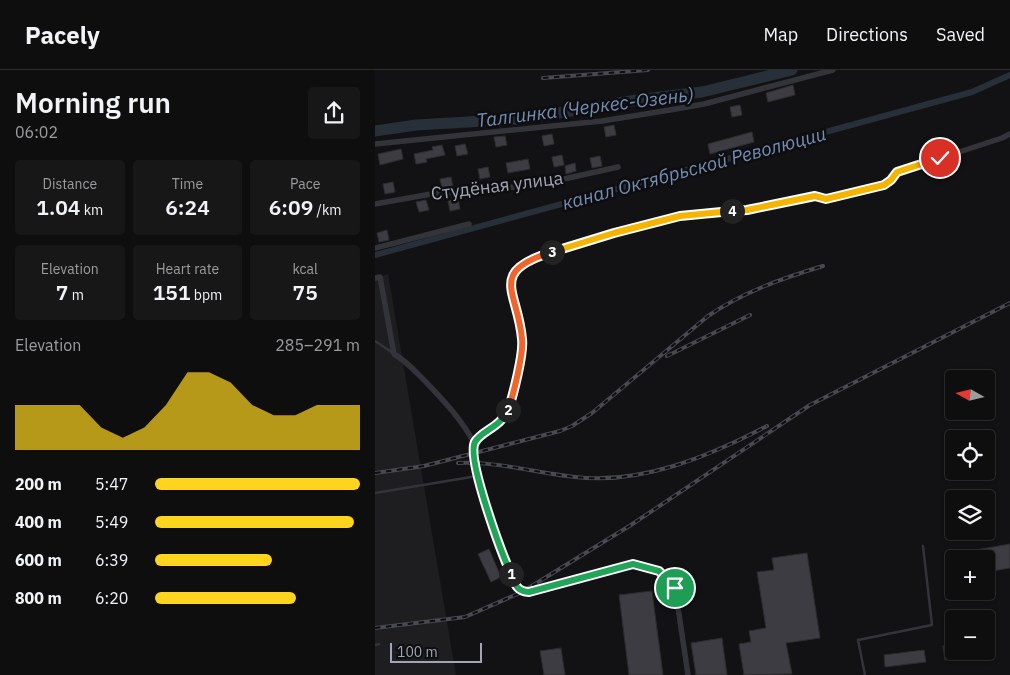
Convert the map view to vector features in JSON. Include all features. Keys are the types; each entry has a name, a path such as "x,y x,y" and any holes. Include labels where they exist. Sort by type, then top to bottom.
{"street":[{"path":"375,144 397,140 602,121 703,104 833,70"},
{"path":"474,443 507,414 512,400 523,340 512,292 513,274 518,266 526,261 614,233 680,216 747,210 815,196 826,199 884,185 897,172 1003,138 1010,134"},
{"name":"Студёная улица","path":"375,204 431,194 537,185 618,167"},
{"path":"375,248 469,224"},
{"path":"375,278 380,277 394,354 406,360 444,400 474,443 474,463 477,476 503,557 517,587 522,592 529,592 633,564 659,571 675,588 688,675"}],"lane":[{"path":"375,341 394,354"},
{"path":"375,493 477,476"},
{"path":"865,675 858,640 932,625 923,546"}],"shaded area":[{"path":"388,274 456,675 375,675 375,278"}],"building":[{"path":"793,85 795,95 768,102 766,93"},
{"path":"740,105 742,115 732,117 730,107"},
{"path":"614,125 616,135 606,137 604,127"},
{"path":"752,132 754,142 710,154 708,144"},
{"path":"552,134 554,144 544,146 542,136"},
{"path":"505,136 507,145 496,147 494,137"},
{"path":"465,144 468,154 457,156 455,146"},
{"path":"442,145 445,155 426,159 427,162 416,164 414,154 433,150 432,147"},
{"path":"401,149 403,159 380,165 378,154"},
{"path":"562,155 564,165 554,167 552,157"},
{"path":"600,156 602,166 592,168 590,158"},
{"path":"528,159 530,169 508,173 506,163"},
{"path":"575,163 576,171 566,174 565,166"},
{"path":"488,167 490,177 480,179 478,169"},
{"path":"451,177 453,187 442,188 440,179"},
{"path":"393,182 395,192 385,194 383,184"},
{"path":"458,199 460,209 450,211 448,201"},
{"path":"426,200 429,210 419,212 416,202"},
{"path":"387,230 389,240 379,242 377,233"},
{"path":"1010,544 1010,568 995,570 995,550 976,550"},
{"path":"489,549 501,577 491,582 478,554"},
{"path":"807,553 820,638 786,643 792,674 744,675 739,644 751,642 749,631 766,628 757,572 774,570 772,558"},
{"path":"652,591 663,675 629,675 619,595"},
{"path":"722,638 727,675 696,675 691,643"},
{"path":"561,648 565,675 544,675 540,651"},
{"path":"924,650 926,662 885,667 884,655"}],"waterway":[{"name":"Талгинка (Черкес-Озень)","path":"375,131 416,125 540,116 643,99 702,92 792,70"},
{"name":"канал Октябрьской Революции","path":"375,255 972,92 1010,75"}],"railway":[{"path":"543,78 648,70"},
{"path":"375,473 424,466 560,431 572,426 592,413 721,307 764,286 823,266"},
{"path":"375,628 465,617 522,592 631,525 810,405 1010,303"},
{"path":"667,356 750,315"},
{"path":"458,463 502,465 575,477 625,477 674,466 722,448 767,426"}],"route":[{"path":"675,588 659,571 633,564 529,592 522,592 517,587 503,557 474,463 474,443 507,414 512,400 523,340 512,292 513,274 518,266 526,261 614,233 680,216 747,210 815,196 826,199 884,185 897,172 940,158"}]}
